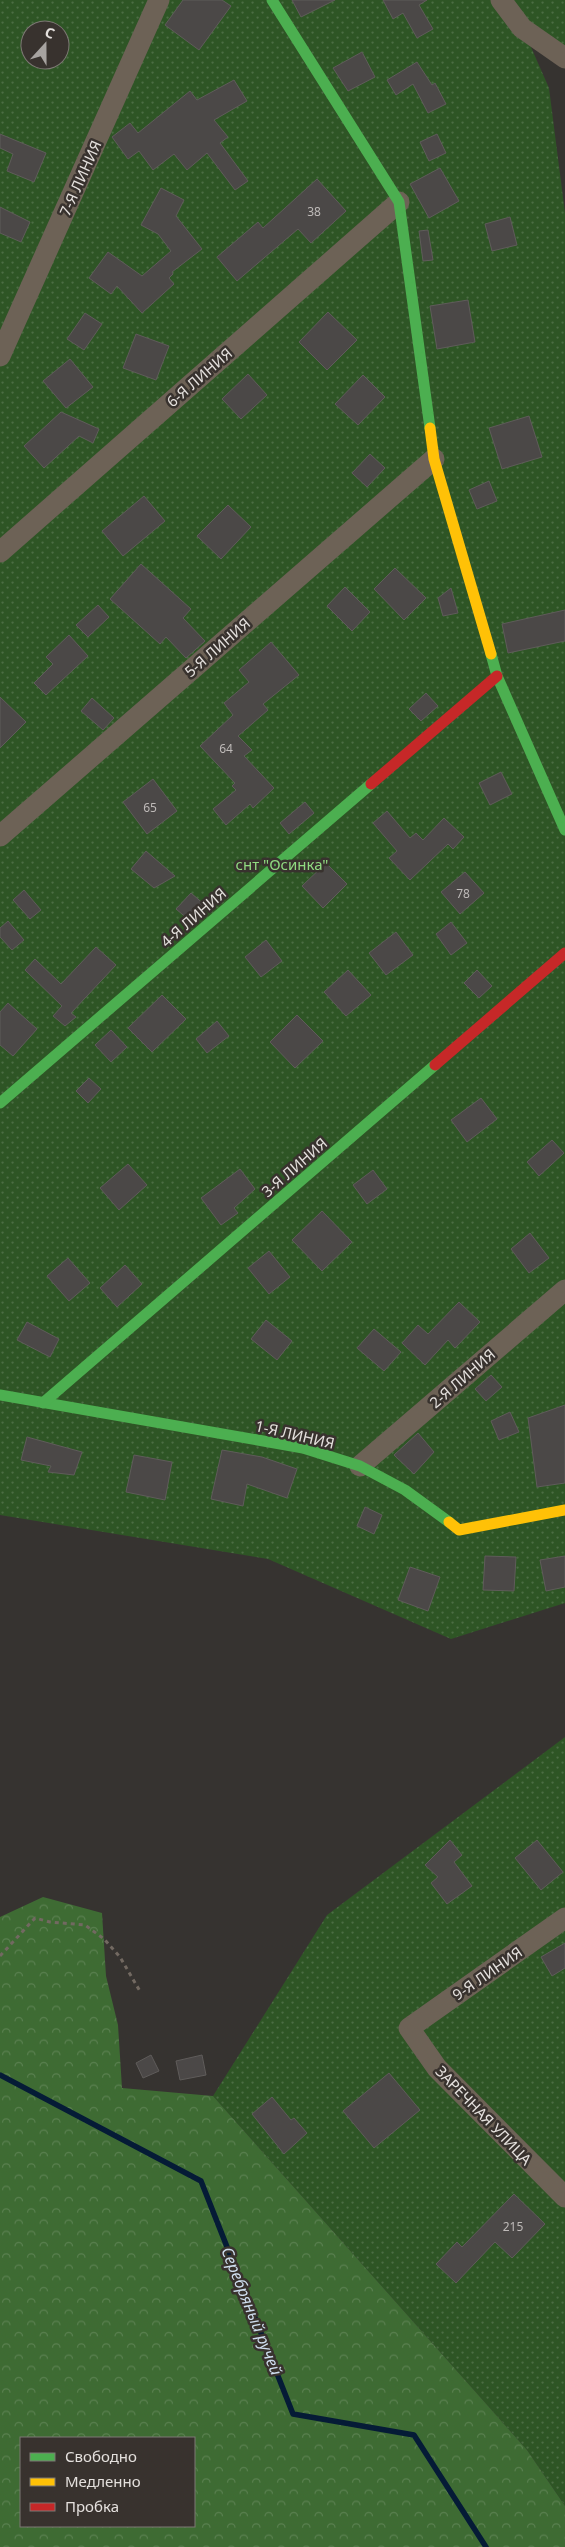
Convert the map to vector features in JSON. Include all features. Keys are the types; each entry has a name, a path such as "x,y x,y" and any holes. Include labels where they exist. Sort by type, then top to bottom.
{"street":[{"name":"7-Я ЛИНИЯ","path":"0,356 159,0"},
{"path":"272,0 399,202 434,459 497,676 565,830"},
{"path":"500,0 522,28 565,58"},
{"name":"6-Я ЛИНИЯ","path":"0,552 399,202"},
{"name":"5-Я ЛИНИЯ","path":"0,836 434,459"},
{"name":"4-Я ЛИНИЯ","path":"0,1103 497,676"},
{"name":"3-Я ЛИНИЯ","path":"43,1403 565,953"},
{"name":"2-Я ЛИНИЯ","path":"360,1466 565,1290"},
{"name":"1-Я ЛИНИЯ","path":"0,1395 303,1448 360,1466 405,1490 459,1530 565,1510"},
{"name":"9-Я ЛИНИЯ","path":"409,2028 565,1918"},
{"name":"ЗАРЕЧНАЯ УЛИЦА","path":"409,2028 437,2068 565,2197"}],"path":[{"path":"0,1956 35,1918 50,1922 85,1925 104,1939 120,1956 141,1993"}],"green space":[{"name":"снт \"Осинка\"","path":"0,0 565,0 565,58 523,29 549,88 565,213 565,1603 451,1639 268,1559 0,1515"},
{"path":"565,1737 565,2506 527,2450 213,2096 327,1915"},
{"path":"43,1897 102,1913 106,1976 118,2025 122,2088 213,2096 527,2450 565,2506 565,2547 0,2547 0,1917"}],"building":[{"path":"183,0 222,0 231,6 199,50 165,25"},
{"path":"292,0 335,0 301,17"},
{"path":"383,0 427,0 419,5 433,29 417,38 403,13 393,19"},
{"path":"362,52 375,77 348,91 333,68"},
{"path":"417,62 432,85 435,83 446,104 428,113 413,84 396,95 387,80"},
{"path":"234,80 247,101 214,120 228,137 220,143 248,181 235,190 207,153 187,170 174,154 153,170 139,151 128,159 112,137 130,123 138,133 190,91 197,100"},
{"path":"0,134 46,153 34,182 7,171 13,154 0,148"},
{"path":"437,134 446,153 429,161 420,142"},
{"path":"440,168 459,201 429,218 410,184"},
{"path":"317,179 346,211 311,243 298,229 237,281 217,257 258,222 263,228"},
{"path":"161,188 184,200 176,216 202,249 172,272 173,274 169,278 174,284 142,313 117,286 111,294 89,278 108,252 142,276 171,251 158,234 141,225"},
{"path":"0,207 30,222 21,242 0,233"},
{"path":"510,217 517,245 492,251 485,224"},
{"path":"428,230 433,260 423,261 419,231"},
{"path":"468,300 475,342 437,349 430,306"},
{"path":"328,312 357,340 327,370 299,342"},
{"path":"85,313 102,324 84,350 67,339"},
{"path":"136,334 169,346 156,380 123,368"},
{"path":"70,359 93,387 66,408 43,381"},
{"path":"248,374 267,395 241,419 222,399"},
{"path":"363,375 385,397 358,425 335,404"},
{"path":"61,412 99,429 93,443 79,436 44,468 24,446"},
{"path":"529,416 542,457 502,469 489,428"},
{"path":"370,454 385,468 367,487 352,473"},
{"path":"489,481 497,501 477,509 469,490"},
{"path":"144,496 165,521 123,556 102,531"},
{"path":"228,505 251,527 221,559 197,536"},
{"path":"141,564 191,609 183,618 205,641 186,658 166,637 160,644 110,599"},
{"path":"395,568 426,598 404,620 374,589"},
{"path":"345,587 370,612 352,631 327,606"},
{"path":"451,588 458,613 443,616 438,598"},
{"path":"98,605 109,617 88,637 76,625"},
{"path":"565,610 565,641 508,653 502,624"},
{"path":"69,635 88,656 46,695 34,683 53,664 46,657"},
{"path":"271,642 299,675 263,704 268,710 238,736 252,750 244,756 274,788 253,808 250,804 226,825 213,809 236,790 232,786 235,783 200,746 233,715 224,703 249,682 239,670"},
{"path":"426,693 438,706 421,721 409,709"},
{"path":"0,697 26,722 0,748"},
{"path":"92,698 114,718 103,730 81,711"},
{"path":"501,772 512,794 490,805 479,783"},
{"path":"153,779 177,811 147,834 123,802"},
{"path":"305,802 314,813 289,834 280,823"},
{"path":"387,811 410,838 416,833 423,840 444,818 464,837 453,849 448,844 410,880 389,858 397,851 373,823"},
{"path":"146,851 175,876 154,888 131,869"},
{"path":"326,863 347,884 323,908 302,886"},
{"path":"465,872 484,893 460,914 441,892"},
{"path":"24,890 41,910 30,919 13,900"},
{"path":"191,893 206,906 189,920 176,909"},
{"path":"8,921 24,940 12,950 0,937 0,928"},
{"path":"451,922 467,943 451,955 436,934"},
{"path":"396,932 413,955 386,975 369,953"},
{"path":"266,940 282,961 261,977 245,957"},
{"path":"96,947 116,965 71,1013 76,1017 65,1026 53,1016 62,1006 25,970 35,959 61,984"},
{"path":"348,970 371,995 346,1016 324,992"},
{"path":"477,970 492,986 479,998 464,983"},
{"path":"162,995 186,1019 152,1052 128,1028"},
{"path":"8,1003 37,1029 13,1056 0,1045 0,1012"},
{"path":"297,1015 323,1041 295,1068 270,1042"},
{"path":"217,1021 229,1036 207,1053 196,1039"},
{"path":"111,1030 127,1047 111,1062 95,1045"},
{"path":"89,1078 101,1089 88,1103 76,1091"},
{"path":"481,1098 497,1119 467,1142 451,1120"},
{"path":"552,1140 564,1153 539,1176 527,1162"},
{"path":"128,1164 147,1185 119,1210 100,1188"},
{"path":"240,1169 255,1189 234,1208 238,1213 221,1225 201,1198"},
{"path":"373,1170 387,1189 367,1204 353,1185"},
{"path":"322,1211 352,1242 322,1271 292,1240"},
{"path":"530,1233 549,1258 529,1273 511,1249"},
{"path":"269,1251 290,1277 269,1294 248,1268"},
{"path":"68,1258 90,1283 69,1301 47,1276"},
{"path":"125,1265 142,1284 117,1307 100,1288"},
{"path":"459,1302 480,1322 455,1348 448,1340 425,1365 402,1343 418,1325 428,1334"},
{"path":"266,1320 292,1341 277,1360 251,1339"},
{"path":"27,1322 59,1339 50,1357 17,1340"},
{"path":"374,1329 401,1352 384,1371 357,1348"},
{"path":"491,1375 502,1387 486,1401 475,1389"},
{"path":"565,1405 565,1483 537,1487 528,1418"},
{"path":"510,1412 519,1432 499,1440 491,1421"},
{"path":"418,1433 434,1452 414,1474 394,1455"},
{"path":"27,1437 82,1452 74,1475 48,1472 51,1466 21,1460"},
{"path":"222,1450 262,1457 297,1469 287,1498 247,1484 243,1506 211,1499"},
{"path":"134,1455 172,1462 165,1500 126,1492"},
{"path":"365,1507 382,1515 374,1534 357,1526"},
{"path":"485,1556 516,1557 514,1591 483,1590"},
{"path":"565,1556 565,1587 546,1591 540,1560"},
{"path":"410,1567 440,1577 428,1611 398,1600"},
{"path":"450,1840 462,1855 454,1862 472,1886 447,1904 431,1883 438,1877 425,1865"},
{"path":"537,1840 563,1872 541,1890 515,1858"},
{"path":"565,1943 565,1968 552,1976 541,1957"},
{"path":"151,2055 159,2071 143,2078 136,2063"},
{"path":"202,2055 206,2075 180,2080 176,2061"},
{"path":"389,2073 420,2110 374,2148 343,2111"},
{"path":"272,2097 291,2120 294,2118 307,2133 284,2154 252,2114"},
{"path":"514,2194 545,2224 512,2258 495,2242 456,2283 436,2264 457,2242 462,2247"}],"waterway":[{"name":"Серебряный ручей","path":"0,2075 201,2181 293,2414 414,2435 486,2547"}],"traffic: fast":[{"path":"272,0 399,202 430,428"},
{"path":"491,654 497,676 565,830"},
{"path":"0,1103 371,784"},
{"path":"43,1403 435,1065"},
{"path":"0,1395 303,1448 360,1466 405,1490 449,1522"}],"traffic: slow":[{"path":"430,428 434,459 491,654"},
{"path":"449,1522 459,1530 565,1510"}],"traffic: jam":[{"path":"371,784 497,676"},
{"path":"435,1065 565,953"}]}
